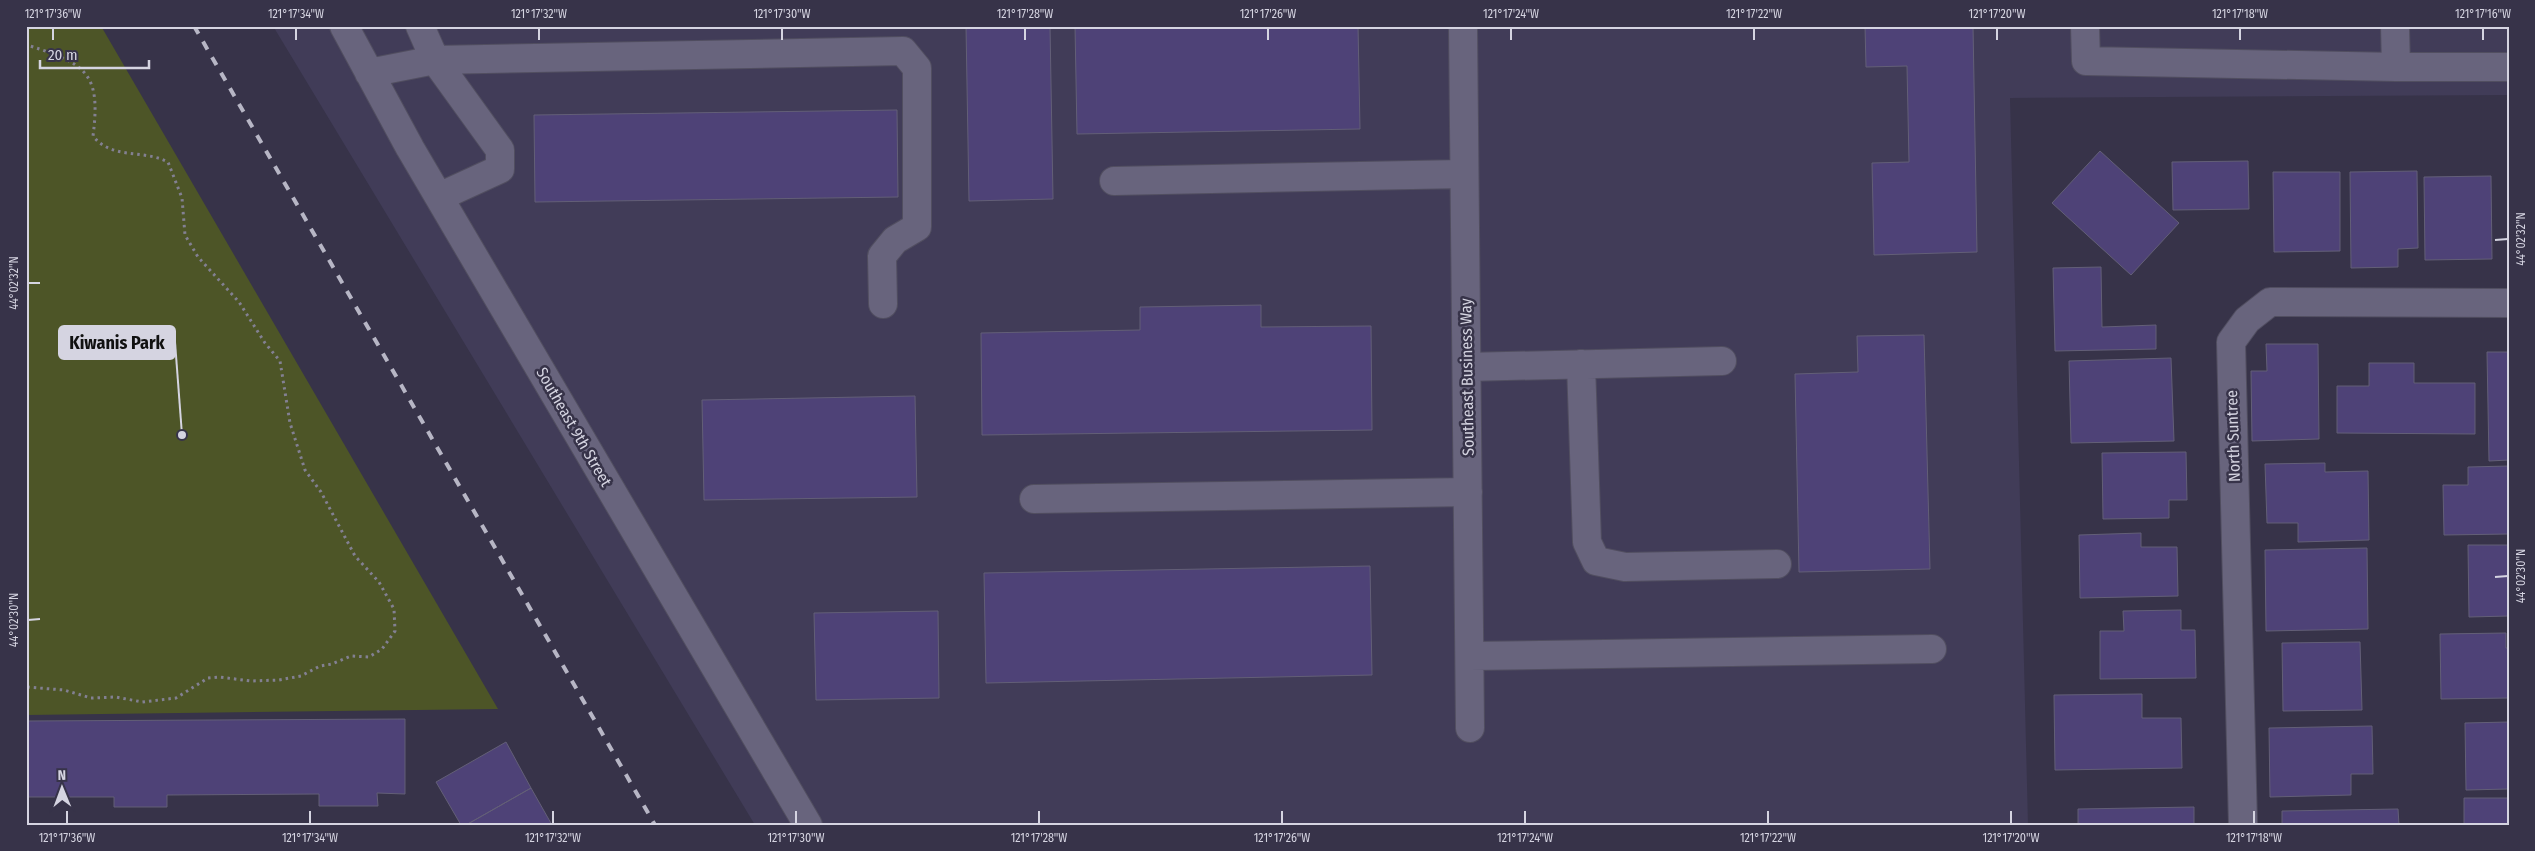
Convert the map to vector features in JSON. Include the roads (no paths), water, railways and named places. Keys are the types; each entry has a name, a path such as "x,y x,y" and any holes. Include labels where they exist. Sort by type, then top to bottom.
{"street":[{"name":"Southeast 9th Street","path":"344,26 439,198 808,825"},
{"path":"420,26 435,60 500,150 500,169 439,198"},
{"name":"Southeast Business Way","path":"1462,26 1470,728"},
{"path":"2085,26 2086,61 2396,67 2509,67"},
{"path":"2395,26 2396,67"},
{"path":"369,73 435,60 903,51 917,68 917,227 895,240 882,256 883,304"},
{"path":"1114,181 1463,174"},
{"name":"North Suntree","path":"2243,825 2231,342 2247,320 2270,302 2509,303"},
{"path":"1467,367 1722,361"},
{"path":"1581,364 1587,542 1596,560 1625,567 1777,564"},
{"path":"1034,499 1468,492"},
{"path":"1470,656 1932,649"}],"railway":[{"path":"194,26 655,825"}],"place":[{"name":"Kiwanis Park","path":"182,435"}]}
